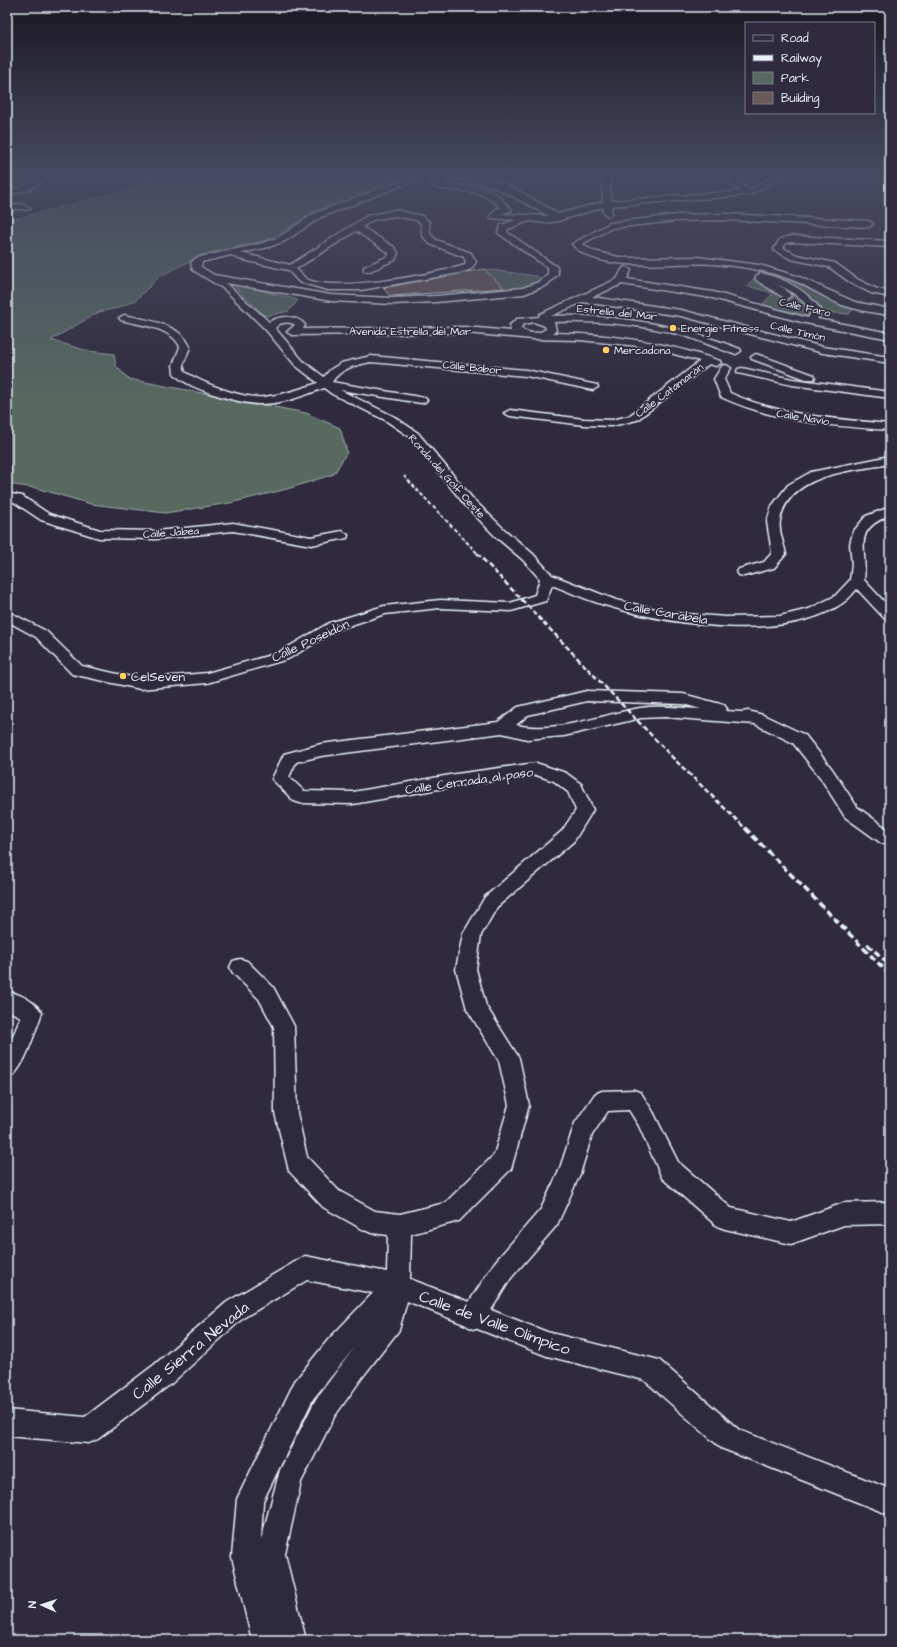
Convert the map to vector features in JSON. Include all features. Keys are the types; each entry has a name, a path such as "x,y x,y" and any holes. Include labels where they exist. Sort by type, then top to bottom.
{"street":[{"path":"233,253 242,258 291,268 302,280 328,287 360,287 459,270 468,267 471,262 468,255 462,253"},
{"name":"Ronda del Golf Oeste","path":"233,253 208,257 196,263 196,268 213,277 227,287 271,329 290,333 299,363 325,384 336,392 389,418 414,435 469,502 501,534 528,557 547,578"},
{"path":"291,268 316,253"},
{"path":"367,269 392,258 394,253"},
{"path":"213,277 240,281 282,291 348,300 410,302 524,291 538,287 548,282 554,274 552,267 531,253"},
{"name":"Calle Faro","path":"591,253 630,262 710,260 754,266 804,281 841,300 875,310 890,312"},
{"path":"784,253 794,257 832,265 854,281 874,291 890,294"},
{"path":"538,320 621,281 630,262"},
{"path":"786,296 782,291 759,278 761,276 783,282 800,292 817,311 811,321"},
{"name":"Calle Faro","path":"621,281 713,295 811,321 890,336"},
{"path":"874,291 885,283"},
{"name":"Calle Timón","path":"583,299 681,313 823,350 890,360"},
{"path":"258,317 293,320 290,333"},
{"path":"124,318 153,325 175,334 183,341 185,348 178,365 180,374 196,384 242,398 262,401 292,396 325,384 421,400"},
{"path":"271,329 275,322 284,320"},
{"path":"518,322 515,324 515,329 529,335 544,334 551,330 550,324 538,320"},
{"name":"Avenida Estrella del Mar","path":"290,333 466,325 538,320"},
{"name":"Estrella del Mar","path":"538,320 600,320 643,324 687,334 756,357"},
{"name":"Avenida Estrella del Mar","path":"290,333 466,330 529,335 596,337 640,342 675,350 742,371"},
{"path":"718,364 716,361 719,355 736,351"},
{"path":"742,371 758,366 759,360 756,357"},
{"path":"756,357 817,380 838,385 890,392"},
{"name":"Calle Babor","path":"325,384 331,373 349,362 371,359 526,373 593,387"},
{"name":"Calle Catamarán","path":"510,413 584,422 612,423 633,418 718,364"},
{"name":"Calle Navío","path":"718,364 719,379 725,395 739,402 787,416 890,427"},
{"path":"742,371 792,382 890,395"},
{"path":"744,572 769,565 779,554 773,522 778,506 792,488 815,475 890,460"},
{"name":"Calle Jabea","path":"7,497 18,499 45,517 99,534 156,535 233,527 311,541 342,535"},
{"path":"890,511 870,519 859,532 856,544 859,565 856,580 890,616"},
{"name":"Calle Carabela","path":"547,578 612,603 673,617 726,622 780,620 813,613 840,599 856,580"},
{"name":"Calle Poseidón","path":"7,615 41,634 77,670 140,684 207,678 283,656 334,626 384,610 440,604 510,607 541,598 547,578"},
{"name":"Calle Cerrada al paso","path":"502,727 523,711 587,696 683,699 758,719 799,739 826,773 851,812 887,838 890,838"},
{"name":"Calle Cerrada al paso","path":"400,1225 451,1213 503,1161 519,1105 509,1058 477,1009 466,969 472,934 491,902 568,836 585,810 575,788 560,777 536,769 456,780 353,798 300,797 280,779 290,758 321,750 502,727 527,732 564,730 647,712 758,719"},
{"path":"240,967 266,993 284,1026 286,1113 297,1163 331,1199 372,1222 400,1225 398,1286 391,1322 355,1366 325,1408 289,1479 271,1554 292,1640"},
{"path":"7,1001 11,1001 32,1013 14,1058 7,1070"},
{"path":"473,1317 503,1270 549,1217 569,1174 584,1130 602,1101 634,1100 646,1119 670,1170 725,1218 791,1234 844,1214 890,1213"},
{"name":"Calle Sierra Nevada","path":"7,1423 89,1430 163,1374 235,1310 305,1268 398,1286"},
{"path":"266,1640 246,1556 250,1499 304,1390 371,1310 398,1286"},
{"name":"Calle de Valle Olímpico","path":"398,1286 473,1317 547,1344 650,1369 730,1438 890,1502"}],"green space":[{"path":"7,253 209,253 160,276 136,300 118,308 99,312 51,340 88,351 114,354 116,366 129,379 306,413 340,428 347,452 334,474 287,489 230,503 165,513 91,504 36,488 7,484"},
{"path":"484,269 536,276 545,281 538,286 507,292"},
{"path":"760,271 799,284 838,304 854,308 849,314 824,312 812,318 762,305 773,293 747,286"},
{"path":"231,283 298,300 289,311 265,316"}],"building":[{"path":"484,269 504,288 390,296 383,288"}],"railway":[{"path":"404,476 478,554"},
{"path":"477,553 675,760 746,829"},
{"path":"746,829 890,975"},
{"path":"867,944 890,965"}],"place":[{"name":"Energie Fitness","path":"673,328"},
{"name":"Mercadona","path":"606,350"},
{"name":"CelSeven","path":"123,676"}]}
